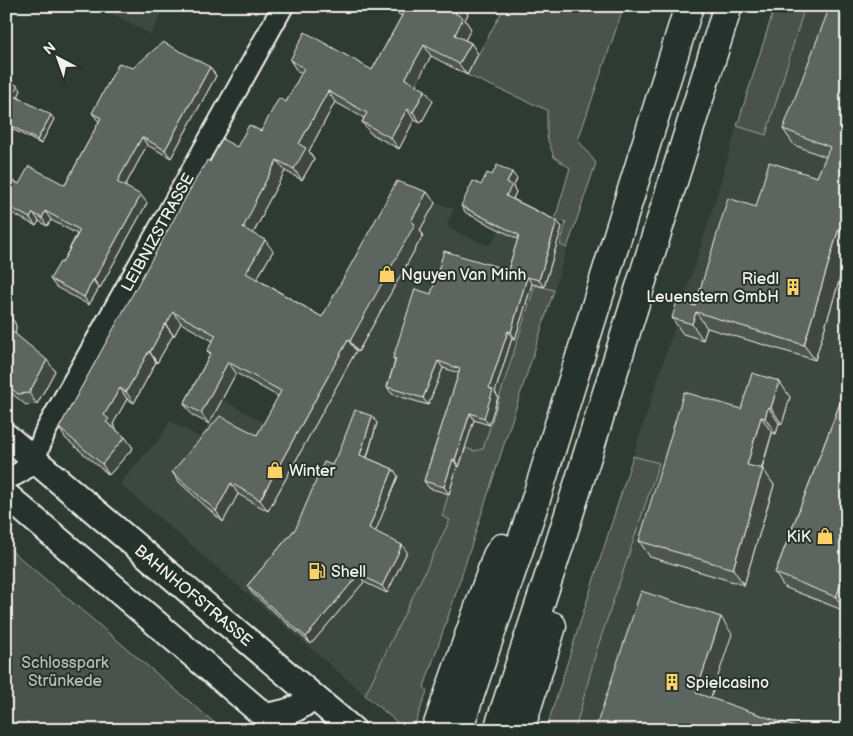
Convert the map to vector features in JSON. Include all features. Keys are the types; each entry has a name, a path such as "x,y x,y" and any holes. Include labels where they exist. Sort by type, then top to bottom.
{"highway":[{"path":"458,730 535,502 689,6"},
{"path":"498,730 559,546 728,6"},
{"path":"436,730 497,556 535,502"},
{"path":"520,730 568,574 559,546"}],"street":[{"name":"LEIBNIZSTRASSE","path":"35,460 45,432 283,6"},
{"name":"BAHNHOFSTRASSE","path":"6,436 353,730"},
{"path":"6,479 22,472 35,460"},
{"path":"6,495 273,723 306,704 313,696"}],"shaded area":[{"path":"98,6 166,6 151,34"},
{"path":"805,6 847,6 847,730 575,730 596,652 659,463 633,456 710,218 737,126 766,135"},
{"path":"404,192 454,209 447,224 450,229 486,245 491,243 502,226 567,248 554,290 535,285 483,449 474,451 466,448 457,466 442,515 450,520 365,695 120,484 160,439 170,421 201,438 222,399 274,429"}],"green space":[{"path":"505,6 624,6 578,140 596,163 567,248 560,245 566,222 555,219 570,168 554,157 547,137 547,110 467,75"},
{"path":"775,6 805,6 766,135 737,126"},
{"path":"535,285 554,290 424,687 427,691 413,730 406,730 365,695 450,520 442,516 457,466 459,467 466,448 474,451 483,449"},
{"path":"633,456 659,463 596,652 575,730 546,730"},
{"name":"Schlosspark Strünkede","path":"6,546 223,730 6,730"}],"building":[{"path":"397,6 458,6 455,13 463,18 455,35 471,43 459,64 424,45 405,79 425,90 413,112 407,109 391,138 362,122 367,113 328,91 299,144 306,148 294,169 277,160 243,228 265,240 246,273 322,317 397,181 427,192 411,221 415,224 350,341 348,340 260,500 231,483 216,511 172,472 220,416 257,435 281,391 228,362 201,413 184,404 211,353 207,351 216,335 173,312 126,392 120,388 104,415 109,419 106,422 125,437 102,464 59,428 207,160 210,162 222,139 237,147 249,125 261,131 279,98 286,102 304,68 290,60 305,32 372,70 405,10"},
{"path":"830,6 847,6 847,230 839,228 804,345 696,312 692,324 672,318 677,301 695,306 728,198 756,207 769,162 817,177 830,147 783,129"},
{"path":"163,42 210,67 165,150 142,137 117,182 141,195 84,297 50,279 60,262 62,263 80,230 45,211 42,218 33,213 30,218 6,205 6,177 19,184 29,166 65,185 101,118 92,113 119,63 133,68"},
{"path":"6,79 18,86 13,95 51,115 37,140 6,123"},
{"path":"497,165 512,172 507,183 512,185 506,196 557,221 539,280 527,277 511,332 508,331 489,388 493,390 484,418 470,413 444,487 424,481 460,369 438,361 423,398 387,387 396,359 393,358 415,289 431,294 444,251 508,270 519,235 461,206 473,181 481,185 487,173 492,175"},
{"path":"6,311 8,315 7,327 47,360 29,393 18,394 6,384"},
{"path":"752,373 779,381 771,408 768,407 765,418 761,417 747,465 763,469 733,569 639,541 684,392 741,409"},
{"path":"847,385 847,568 836,597 775,573"},
{"path":"355,410 372,416 360,455 393,469 369,528 402,545 382,586 359,574 306,637 247,586 296,528 324,462 332,465 338,455"},
{"name":"Spielcasino","path":"641,591 721,617 696,693 804,730 595,730"}],"place":[{"name":"Nguyen Van Minh","path":"387,274"},
{"name":"Riedl Leuenstern GmbH","path":"793,287"},
{"name":"Winter","path":"275,470"},
{"name":"KiK","path":"825,536"},
{"name":"Shell","path":"317,571"},
{"name":"Spielcasino","path":"672,682"}]}
